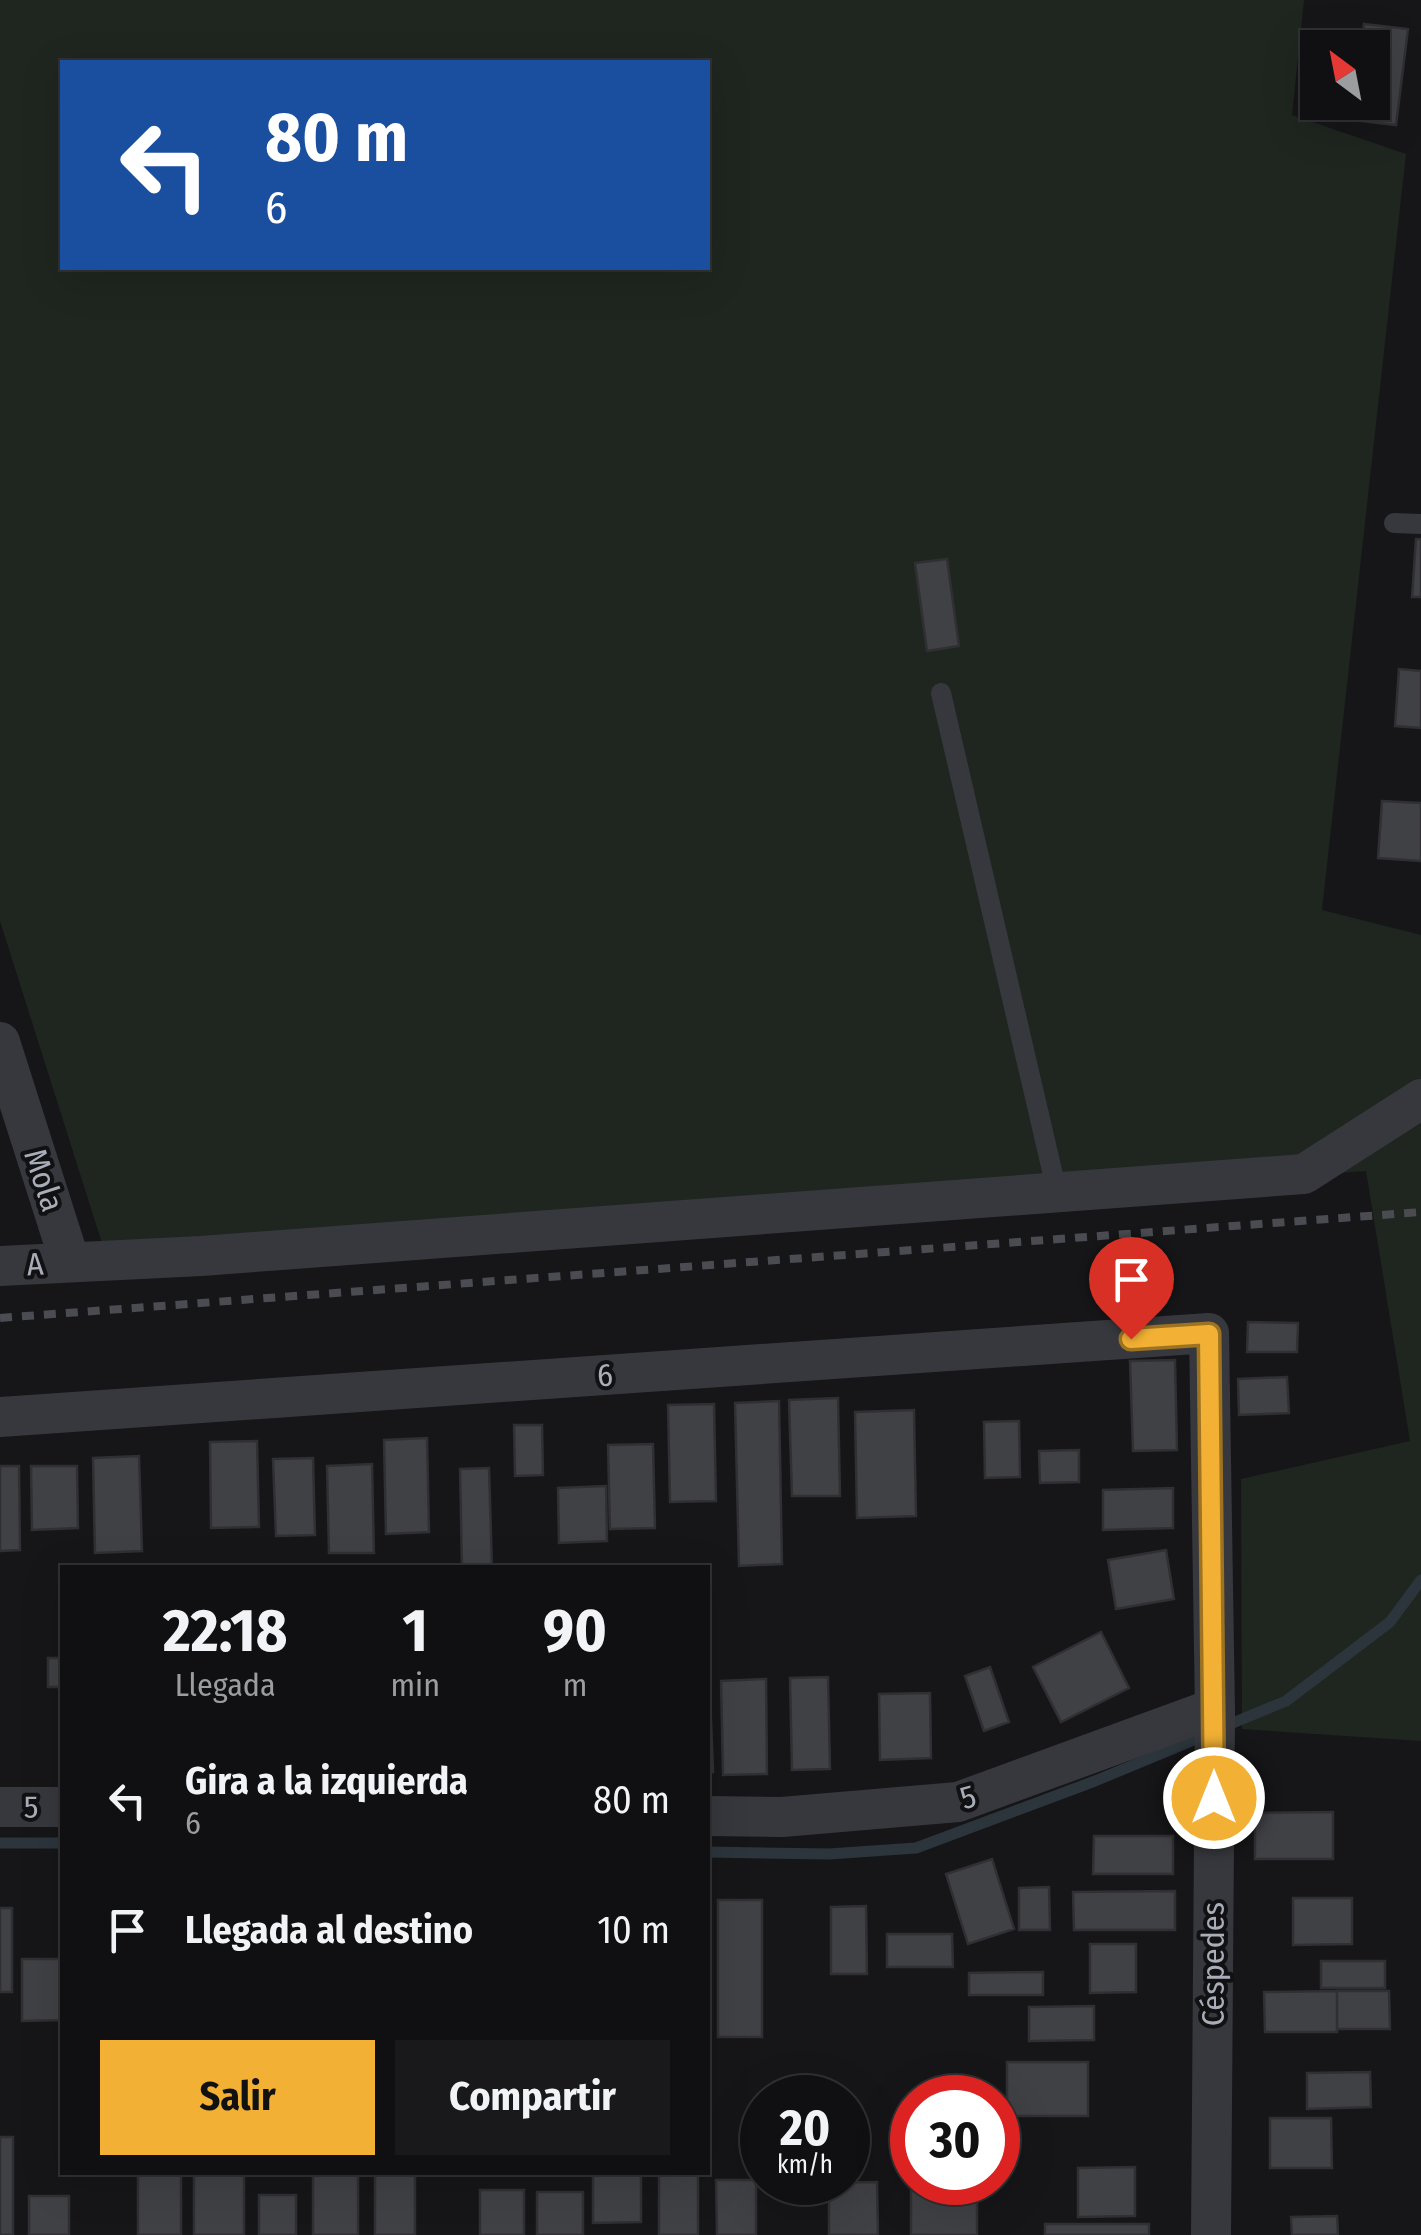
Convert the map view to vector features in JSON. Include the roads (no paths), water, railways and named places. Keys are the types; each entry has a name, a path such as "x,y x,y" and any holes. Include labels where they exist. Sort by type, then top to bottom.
{"street":[{"name":"Mola","path":"0,1042 70,1262"},
{"name":"A","path":"0,1266 201,1256 1304,1174 1421,1098"},
{"name":"6","path":"0,1417 1209,1334"},
{"name":"Céspedes","path":"1209,1334 1215,1710 1210,2235"},
{"name":"5","path":"710,1816 782,1817 958,1802 1215,1710"},
{"name":"5","path":"0,1807 60,1808"}],"lane":[{"path":"1394,523 1421,524"},
{"path":"941,693 1057,1192"}],"waterway":[{"path":"1223,1727 1286,1701 1390,1622 1421,1580"},
{"path":"710,1852 829,1854 916,1848 1206,1735"},
{"path":"0,1843 60,1843"}],"railway":[{"path":"0,1318 1421,1212"}]}
